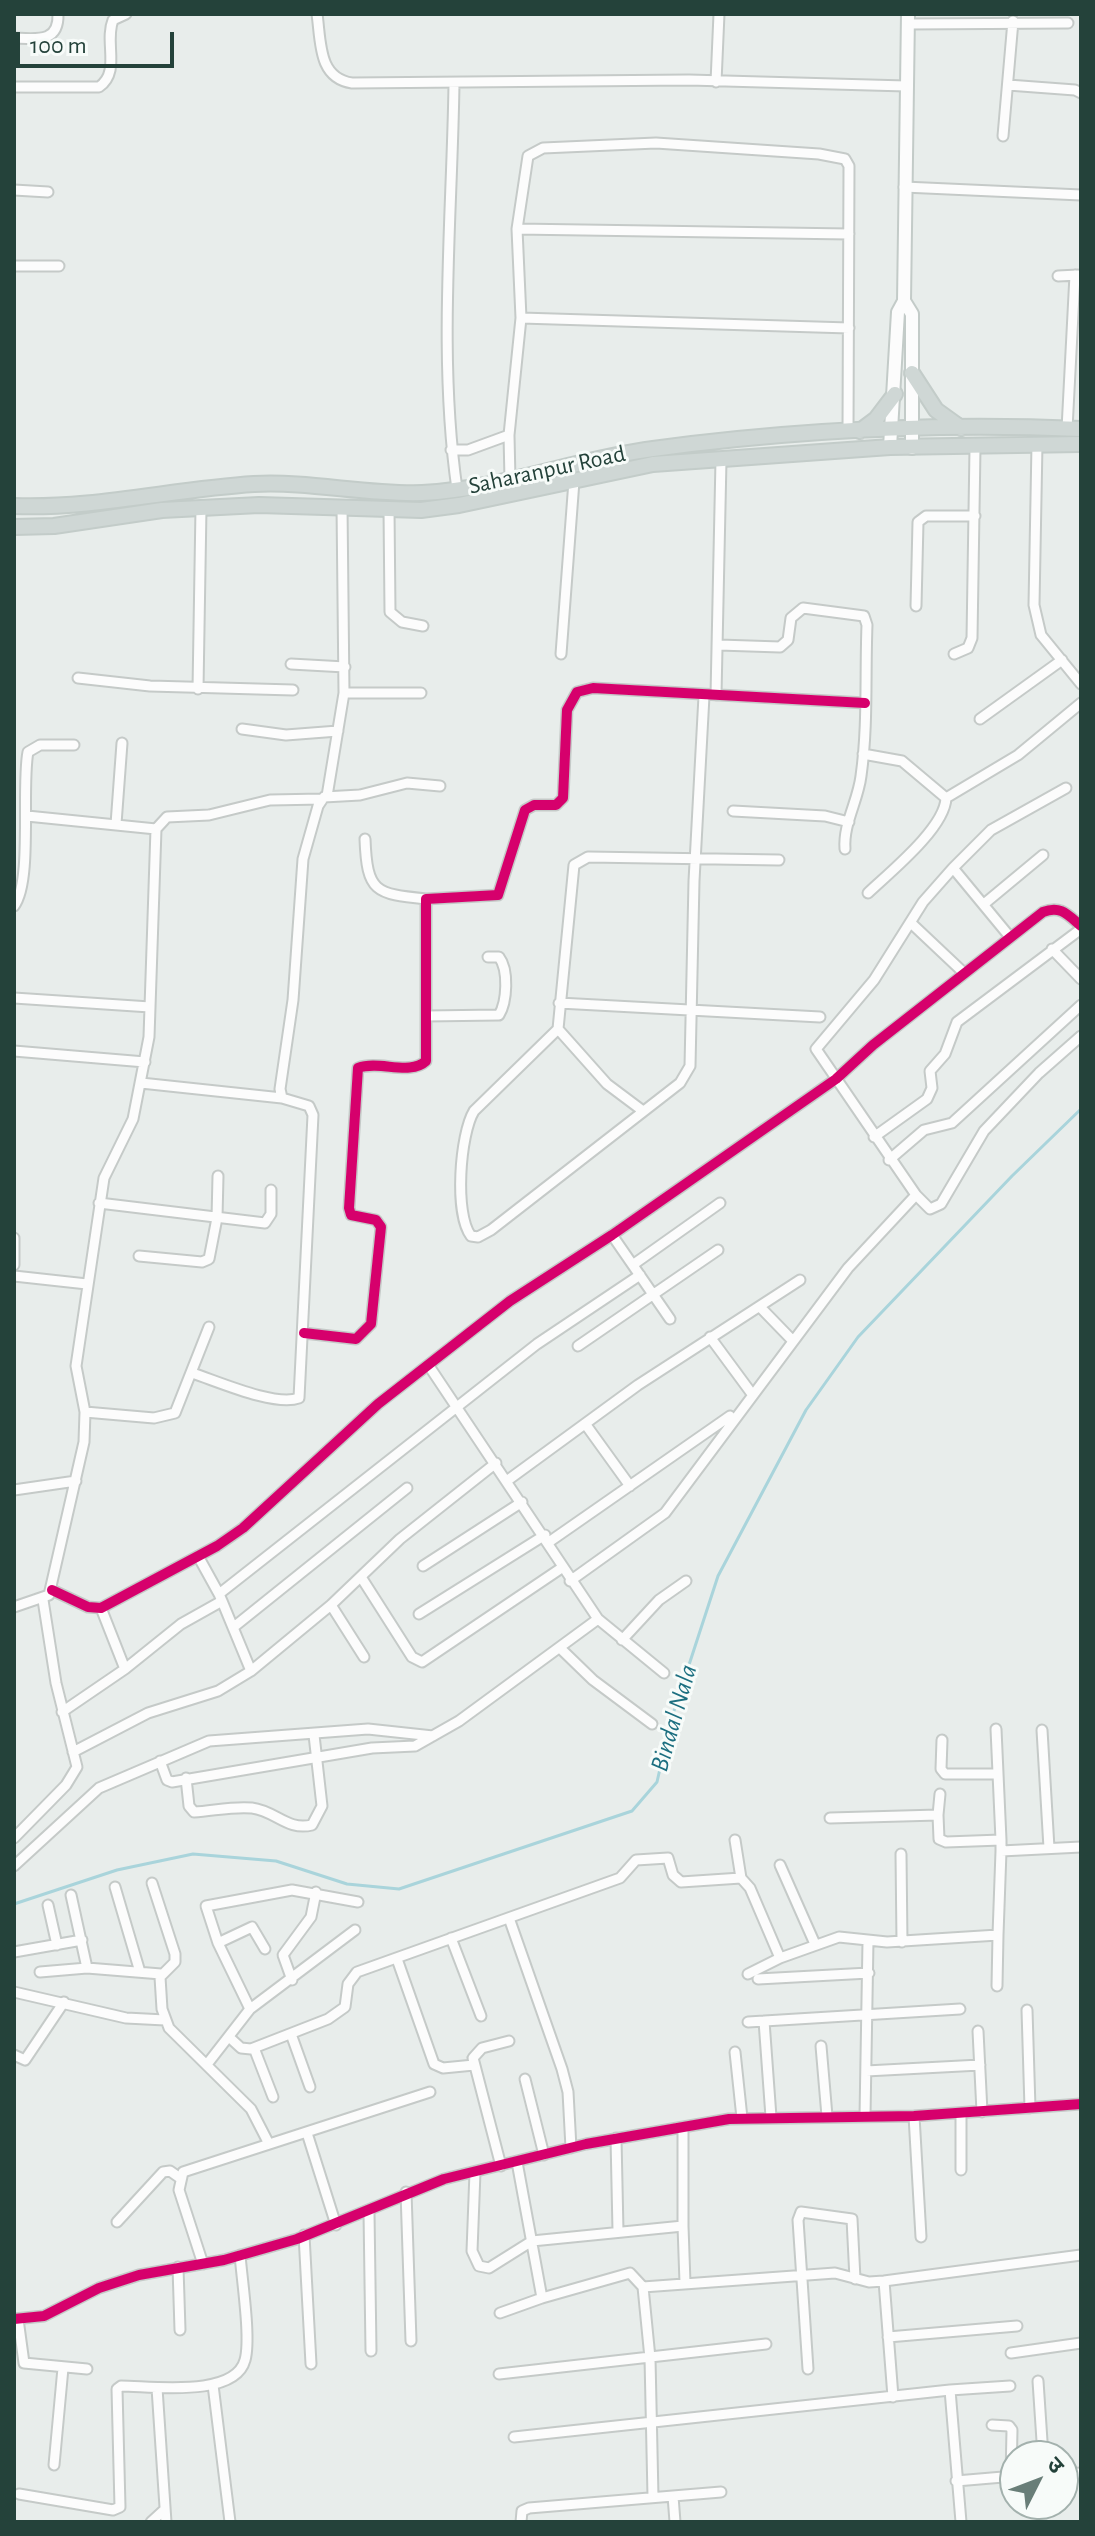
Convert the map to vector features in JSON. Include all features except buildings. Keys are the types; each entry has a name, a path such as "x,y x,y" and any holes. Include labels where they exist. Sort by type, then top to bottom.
{"main road":[{"path":"912,373 936,410 961,428"},
{"path":"854,432 876,419 895,394"},
{"name":"Saharanpur Road","path":"14,506 52,507 159,492 257,484 338,485 421,493 510,480 650,449 854,432 961,428 1074,429"},
{"name":"Saharanpur Road","path":"14,527 54,526 201,508 342,506 389,509 459,505 653,464 890,447 1081,444"},
{"path":"650,449 653,464"}],"street":[{"path":"14,38 42,39 52,35 58,28 58,14"},
{"path":"14,87 99,87 108,81 111,71 109,29 113,20 126,14"},
{"path":"317,14 323,61 340,82 716,82 906,86"},
{"path":"716,82 719,14"},
{"path":"890,447 898,312 904,301 908,19 1068,23"},
{"path":"1003,136 1013,21"},
{"path":"454,84 449,259 451,450 457,489"},
{"path":"1008,85 1081,93"},
{"path":"510,480 509,435 521,318 517,229 531,152 543,148 656,143 819,154 845,159 849,166 849,328 854,432"},
{"path":"904,187 1081,195"},
{"path":"14,190 48,192"},
{"path":"517,229 849,234"},
{"path":"14,266 59,266"},
{"path":"1058,276 1078,275 1074,429"},
{"path":"904,301 912,314 912,448"},
{"path":"521,318 849,328"},
{"path":"451,450 468,450 509,435"},
{"path":"1037,444 1034,605 1041,635 1081,684"},
{"path":"954,654 964,651 971,644 975,448"},
{"path":"716,695 721,460"},
{"path":"561,654 574,481"},
{"path":"282,1098 280,1089 293,1000 303,859 324,798 344,693 340,560 342,506"},
{"path":"198,689 201,508"},
{"path":"389,509 390,612 402,622 423,626"},
{"path":"916,606 918,522 926,516 975,516"},
{"path":"719,645 780,647 788,640 791,618 803,608 860,614 867,625 863,754 858,792 844,836 845,849"},
{"path":"980,719 1062,660"},
{"path":"291,664 345,667"},
{"path":"78,678 198,689 293,690"},
{"path":"365,839 366,872 372,884 385,895 426,899 498,895 525,810 534,805 556,805 563,798 567,710 577,692 593,688 865,703"},
{"path":"344,693 421,693"},
{"path":"704,696 696,858 694,1009 690,1066 686,1076 485,1235 471,1236 464,1220 462,1155 467,1123 474,1111 558,1029 574,865 588,857 696,858 779,860"},
{"path":"946,798 1018,755 1081,703"},
{"path":"242,729 286,735 338,731"},
{"path":"116,824 122,743"},
{"path":"14,906 19,899 18,867 27,816 28,752 40,745 74,745"},
{"path":"863,754 902,761 946,798 946,805 929,832 868,893"},
{"path":"14,1607 43,1600 52,1590 84,1442 85,1412 76,1366 104,1178 133,1119 145,1062 150,1007 156,829 167,817 209,815 270,800 360,795 407,783 440,786"},
{"path":"1066,788 991,830 953,868 923,902 857,1003 816,1049 889,1160 930,1209 941,1204 984,1131 1039,1073 1081,1036"},
{"path":"733,811 825,816 849,822"},
{"path":"27,816 156,829"},
{"path":"984,904 1043,855"},
{"path":"953,868 1010,937"},
{"path":"304,1333 356,1339 371,1324 381,1227 376,1220 349,1211 357,1073 363,1065 423,1065 427,1057 426,899"},
{"path":"52,1590 88,1607 101,1608 198,1556 253,1520 378,1404 510,1301 612,1235 836,1079 1010,937 1054,908 1063,910 1081,928 957,1022 945,1054 930,1071 932,1088 927,1099 874,1137"},
{"path":"911,923 964,973"},
{"path":"1052,949 1081,979"},
{"path":"426,1016 499,1015 504,999 505,968 499,957 488,957"},
{"path":"14,998 150,1007"},
{"path":"559,1003 820,1017"},
{"path":"889,1160 924,1130 952,1123 1081,1005"},
{"path":"558,1029 607,1084 643,1111"},
{"path":"14,1051 145,1062"},
{"path":"141,1083 282,1098 309,1106 313,1115 301,1392 295,1400 271,1398 192,1373"},
{"path":"139,1256 206,1262 217,1218 218,1176"},
{"path":"99,1203 265,1223 271,1214 271,1190"},
{"path":"570,1581 665,1513 848,1268 916,1195"},
{"path":"634,1264 720,1203"},
{"path":"612,1235 670,1319"},
{"path":"14,1238 14,1265"},
{"path":"578,1346 718,1250"},
{"path":"62,1712 220,1598 382,1462 458,1408 548,1336 640,1275"},
{"path":"14,1276 87,1284"},
{"path":"508,1480 710,1337 761,1308 800,1280"},
{"path":"761,1308 793,1341"},
{"path":"85,1412 154,1418 171,1416 178,1408 209,1327"},
{"path":"710,1337 752,1394"},
{"path":"429,1366 547,1538 570,1581 598,1619 664,1673"},
{"path":"419,1614 630,1486 740,1409"},
{"path":"586,1425 630,1486"},
{"path":"73,1752 148,1713 218,1691 251,1671 331,1605 400,1539 496,1463"},
{"path":"14,1490 76,1481"},
{"path":"235,1626 407,1488"},
{"path":"423,1566 522,1502"},
{"path":"198,1556 235,1626 251,1671"},
{"path":"361,1577 406,1648 422,1662 563,1567"},
{"path":"622,1640 659,1600 686,1581"},
{"path":"14,1838 72,1777 77,1767 62,1712 43,1600"},
{"path":"331,1605 364,1657"},
{"path":"101,1608 125,1669"},
{"path":"160,1761 169,1782 387,1746 415,1746 598,1619"},
{"path":"560,1648 593,1680 652,1724"},
{"path":"14,1866 93,1792 160,1761 219,1739 368,1729 433,1736"},
{"path":"996,1729 1001,1840 997,1986"},
{"path":"1042,1730 1049,1848"},
{"path":"186,1778 189,1806 194,1812 252,1808 277,1816 289,1826 308,1827 322,1806 314,1735"},
{"path":"942,1740 941,1769 945,1774 998,1774"},
{"path":"940,1794 938,1815 942,1841 1001,1840"},
{"path":"830,1818 938,1815"},
{"path":"735,1840 741,1878 750,1888 780,1958"},
{"path":"1001,1851 1081,1847"},
{"path":"901,1854 902,1942"},
{"path":"229,2037 245,2049 254,2048 328,2019 345,2007 348,1984 357,1972 620,1878 636,1860 668,1858 673,1875 681,1882 741,1878"},
{"path":"780,1865 815,1944"},
{"path":"40,1972 87,1968 161,1974 175,1962 175,1954 152,1883"},
{"path":"115,1887 140,1972"},
{"path":"250,2009 218,1943 206,1909 208,1904 292,1890 358,1902"},
{"path":"292,1980 283,1955 307,1924 316,1892"},
{"path":"71,1895 87,1968"},
{"path":"48,1905 57,1945"},
{"path":"509,1918 562,2069 568,2092 571,2148"},
{"path":"218,1943 252,1927 265,1949"},
{"path":"208,2063 250,2009 355,1930"},
{"path":"869,1973 753,1976 780,1958 839,1937 902,1942 998,1935"},
{"path":"451,1938 481,2016"},
{"path":"14,1952 82,1940"},
{"path":"865,2116 868,1941"},
{"path":"397,1959 434,2064 443,2068 474,2065"},
{"path":"161,1974 165,2020 181,2043 208,2063 256,2114 269,2144"},
{"path":"14,1992 126,2018 165,2020"},
{"path":"14,2055 25,2060 64,2002"},
{"path":"748,2022 960,2009"},
{"path":"1027,2010 1030,2108"},
{"path":"764,2021 771,2117"},
{"path":"978,2031 982,2112"},
{"path":"291,2034 310,2087"},
{"path":"501,2166 474,2065 477,2051 509,2041"},
{"path":"821,2046 827,2116"},
{"path":"254,2048 273,2097"},
{"path":"735,2052 742,2118"},
{"path":"866,2071 980,2065"},
{"path":"525,2079 544,2155"},
{"path":"203,2264 179,2190 180,2178 189,2169 430,2092"},
{"path":"87,2369 24,2363 20,2356 16,2319 44,2316 99,2288 178,2267 240,2255 336,2225 406,2192 475,2172 616,2138 742,2118 914,2116 1081,2104"},
{"path":"961,2114 961,2170"},
{"path":"914,2116 921,2237"},
{"path":"683,2128 685,2283"},
{"path":"307,2133 336,2225"},
{"path":"616,2138 618,2231"},
{"path":"517,2162 542,2298"},
{"path":"117,2222 163,2172 170,2171 180,2178"},
{"path":"475,2172 474,2261 489,2268 532,2241 683,2226"},
{"path":"406,2192 411,2341"},
{"path":"369,2212 371,2351"},
{"path":"808,2369 798,2220 801,2212 852,2219 855,2279"},
{"path":"304,2235 311,2364"},
{"path":"19,2494 113,2510 120,2507 116,2392 121,2386 213,2385 238,2375 246,2356 240,2255"},
{"path":"643,2287 841,2273 855,2279 884,2281 1081,2255"},
{"path":"178,2267 180,2330"},
{"path":"500,2313 630,2273 643,2287 650,2358 653,2497"},
{"path":"884,2281 893,2397"},
{"path":"888,2337 1017,2326"},
{"path":"1011,2353 1081,2343"},
{"path":"499,2374 766,2344"},
{"path":"54,2465 63,2368"},
{"path":"1038,2381 1042,2440"},
{"path":"213,2385 230,2522"},
{"path":"514,2437 1010,2386"},
{"path":"157,2388 166,2522"},
{"path":"950,2390 961,2522"},
{"path":"992,2425 1009,2426 1012,2440"},
{"path":"956,2481 999,2477"},
{"path":"521,2522 522,2511 529,2508 721,2492"},
{"path":"673,2496 675,2522"},
{"path":"151,2522 163,2511"}],"waterway":[{"name":"Bindal Nala","path":"14,1904 117,1870 193,1854 276,1861 347,1884 399,1889 632,1811 657,1782 671,1720 718,1576 806,1410 858,1337 1012,1176 1081,1109"}],"cycle path":[{"path":"304,1333 356,1339 371,1324 381,1227 376,1220 351,1215 349,1208 358,1068 403,1068 426,1061 426,899 498,895 525,810 534,805 556,805 563,798 567,710 577,692 593,688 865,703"},
{"path":"52,1590 88,1607 101,1608 217,1546 243,1528 378,1404 510,1301 612,1235 836,1079 873,1045 1043,912 1060,910 1081,926"},
{"path":"14,2319 44,2316 99,2288 139,2275 224,2260 297,2239 444,2179 586,2144 729,2119 914,2116 1081,2104"}]}
